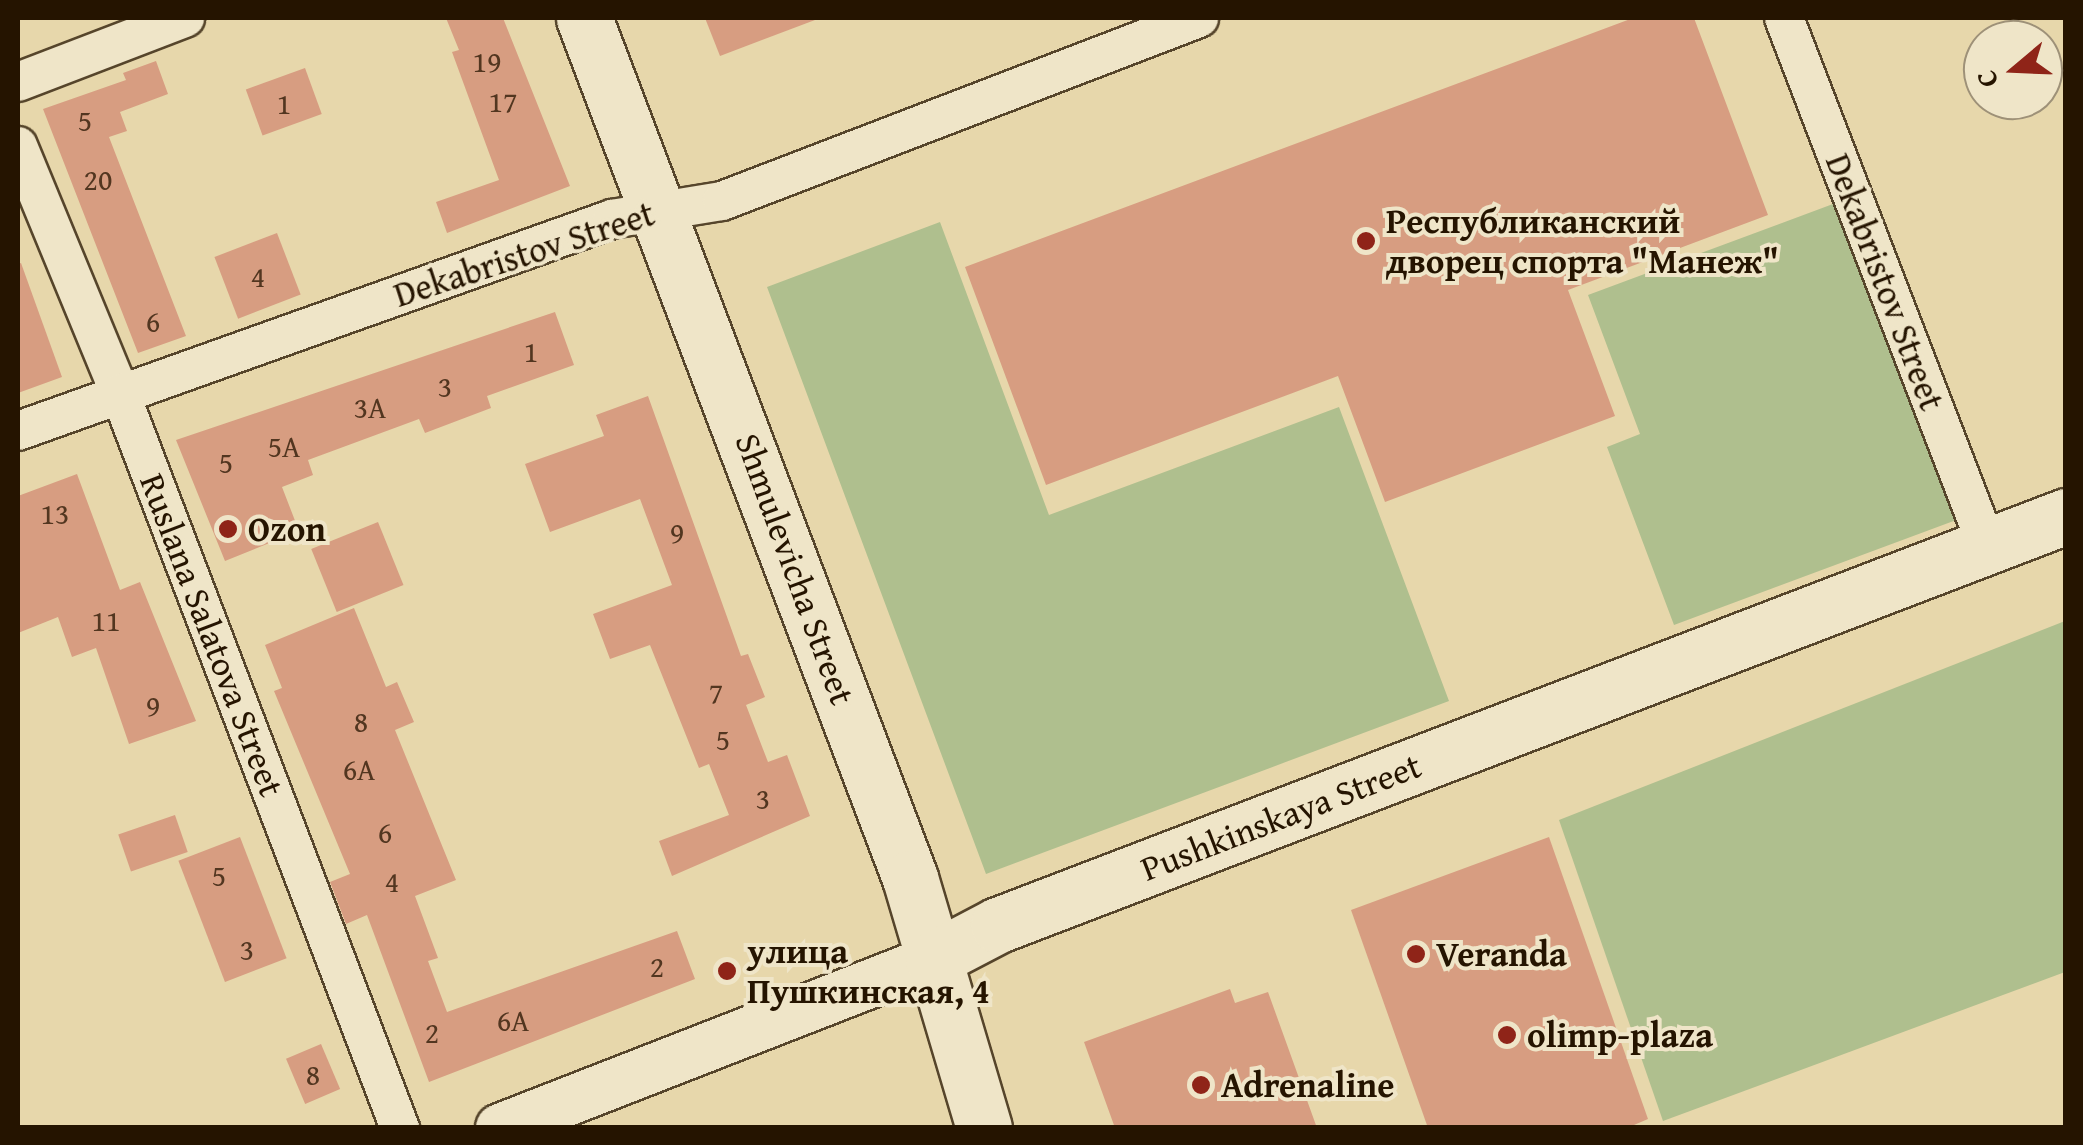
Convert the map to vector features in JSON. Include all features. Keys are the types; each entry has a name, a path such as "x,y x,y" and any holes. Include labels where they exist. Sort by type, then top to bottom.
{"main road":[{"name":"Shmulevicha Street","path":"584,18 662,207 910,878 984,1128"},
{"name":"Pushkinskaya Street","path":"933,958 1016,918 2066,516"}],"street":[{"path":"18,82 185,18"},
{"name":"Dekabristov Street","path":"18,431 662,207 722,202 1199,18"},
{"name":"Dekabristov Street","path":"1784,18 1987,546"},
{"name":"Ruslana Salatova Street","path":"18,146 120,393 400,1128"},
{"name":"Pushkinskaya Street","path":"500,1128 933,958"}],"green space":[{"path":"1841,201 1959,519 1674,625 1607,447 1640,434 1588,295"},
{"path":"940,222 1049,515 1339,407 1449,701 986,874 767,287"},
{"path":"2065,621 2065,972 1663,1121 1559,820"}],"building":[{"path":"446,18 503,18 570,186 447,233 436,202 499,180 452,52 459,50"},
{"path":"705,18 814,18 815,20 720,56"},
{"name":"Республиканский дворец спорта \"Манеж\"","path":"1633,18 1694,18 1768,215 1568,290 1615,416 1385,502 1338,376 1046,485 965,267"},
{"path":"156,61 168,94 120,112 127,131 109,137 186,336 138,353 43,109 126,80 123,73"},
{"path":"305,68 322,114 263,136 246,90"},
{"path":"277,233 301,295 238,319 214,257"},
{"path":"21,263 62,377 18,393 18,264"},
{"path":"555,312 574,365 487,396 491,408 425,433 419,419 308,460 313,475 282,487 299,531 225,561 176,440"},
{"path":"648,396 741,656 748,654 765,697 746,705 768,762 787,755 810,816 672,876 659,841 729,815 709,764 699,768 650,645 610,659 593,614 672,585 640,499 550,532 525,464 604,436 596,415"},
{"path":"77,474 120,590 140,582 196,721 129,744 96,648 72,657 58,617 18,633 18,496"},
{"path":"378,522 403,585 337,612 311,549"},
{"path":"354,608 386,687 397,682 414,722 395,730 456,880 415,896 438,958 428,961 447,1012 677,931 695,979 429,1082 367,915 346,924 330,882 350,874 274,691 282,688 265,645"},
{"path":"175,815 188,852 131,871 118,835"},
{"path":"240,837 287,958 225,982 178,861"},
{"name":"olimp-plaza","path":"1549,837 1648,1119 1627,1128 1428,1128 1351,910"},
{"name":"Adrenaline","path":"1230,989 1235,1003 1268,992 1317,1128 1115,1128 1084,1042"},
{"path":"321,1044 340,1089 305,1104 286,1059"}],"place":[{"name":"Республиканский дворец спорта \"Манеж\"","path":"1366,241"},
{"name":"Ozon","path":"228,529"},
{"name":"Veranda","path":"1416,954"},
{"name":"улица Пушкинская, 4","path":"727,971"},
{"name":"olimp-plaza","path":"1507,1035"},
{"name":"Adrenaline","path":"1201,1085"}]}
